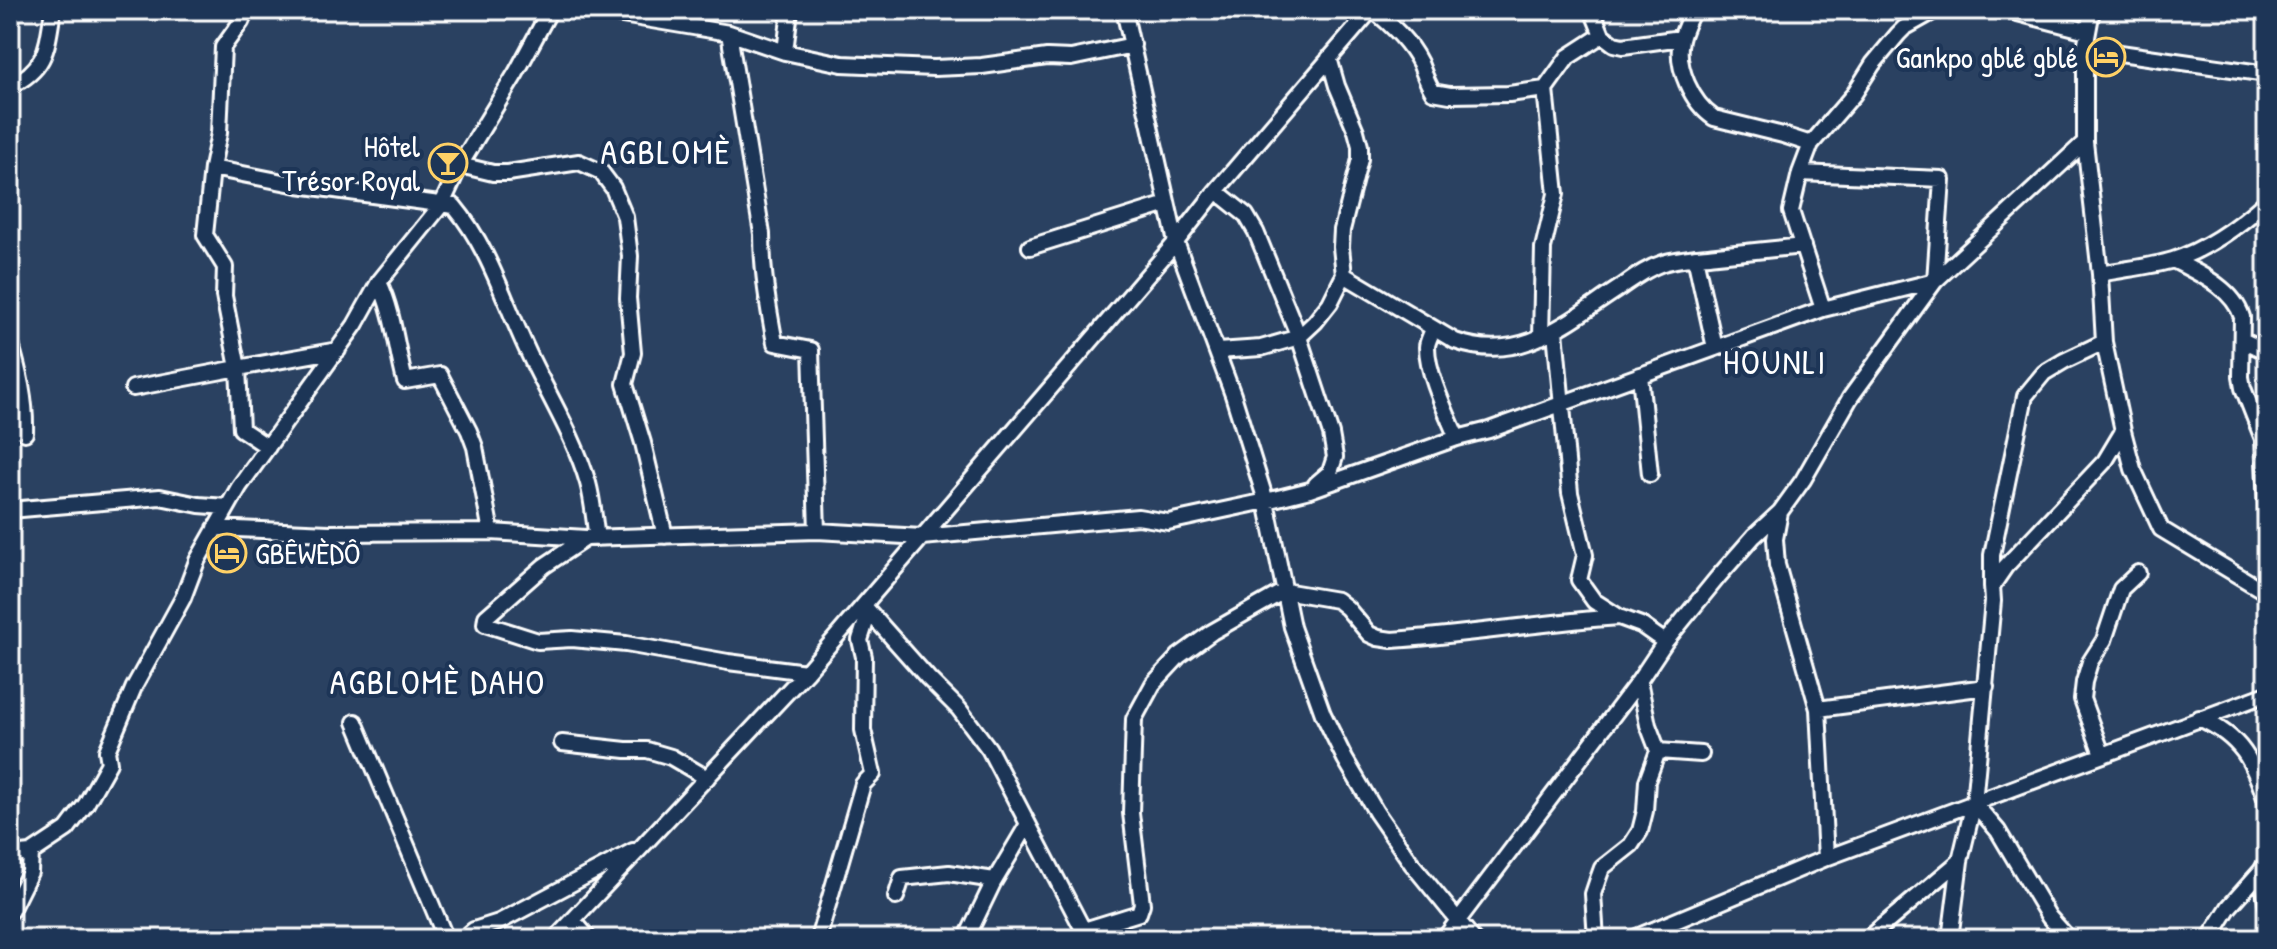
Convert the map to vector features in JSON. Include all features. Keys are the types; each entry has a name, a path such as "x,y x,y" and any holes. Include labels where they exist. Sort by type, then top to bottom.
{"street":[{"path":"10,86 32,74 41,63 53,10"},
{"path":"246,10 223,47 219,133 205,235 225,267 224,296 238,368 241,429 268,447"},
{"path":"10,855 31,853 67,829 86,804 109,763 107,751 134,687 183,598 197,561 227,507 355,325 379,282 442,204 460,165 550,10"},
{"path":"592,10 729,33 785,52 842,64 934,68 982,66 1047,57 1071,58 1133,45"},
{"path":"785,52 790,10"},
{"path":"1124,10 1176,242 1218,351 1266,501 1292,627 1323,714 1376,812 1412,864 1473,939"},
{"path":"555,939 866,609 922,537 1372,10 1405,39 1433,92 1441,95 1490,95 1545,89"},
{"path":"1592,10 1602,35 1614,44 1623,46 1681,38"},
{"path":"1693,10 1681,38 1679,54 1689,88 1706,112 1714,118 1811,144"},
{"path":"1823,309 1791,211 1800,173 1811,144 1854,94 1873,64 1898,34 1936,10"},
{"path":"2006,10 2087,31"},
{"path":"2092,10 2085,48 2085,142 2100,274 2104,342 2133,469 2161,529 2267,593"},
{"path":"729,33 760,220 766,293 775,343 811,350 817,531"},
{"path":"1602,35 1568,57 1545,89 1556,194 1543,248 1548,334 1561,403 1570,493 1585,555 1579,580 1594,601 1619,617 1641,625 1665,642"},
{"path":"2085,48 2267,74"},
{"path":"1218,351 1261,348 1299,337 1330,303 1344,275 1342,230 1360,159 1360,146 1329,58"},
{"path":"1444,939 1639,681 1665,642 1754,536 1780,512 1803,480 1850,398 1935,281 2085,142"},
{"path":"460,165 493,173 508,173 579,162 601,172 613,188 625,217 630,256 628,298 633,353 625,384 665,536"},
{"path":"212,168 298,185 454,206 470,225 561,418 588,484 592,538"},
{"path":"1800,173 1942,179 1935,281"},
{"path":"1216,191 1246,215 1256,232 1299,337 1331,434 1335,457 1330,472 1310,490"},
{"path":"2100,274 2173,260 2210,243 2267,201"},
{"path":"1030,247 1167,204"},
{"path":"1344,275 1455,341 1486,349 1517,346 1548,334 1647,270 1665,262 1803,246"},
{"path":"1695,257 1715,348"},
{"path":"2173,260 2211,282 2237,304 2242,317 2243,388 2263,439 2267,526"},
{"path":"215,528 329,533 491,532 592,538 817,531 922,537 1138,517 1168,522 1310,490 1457,438 1489,430 1823,309 1935,281"},
{"path":"379,282 389,304 405,381 440,375 469,431 480,470 491,532"},
{"path":"1433,329 1427,345 1430,363 1440,398 1457,438"},
{"path":"2242,340 2267,352"},
{"path":"10,341 21,382 25,433"},
{"path":"1950,939 1960,861 1974,803 1993,601 1992,555 2025,396 2044,373 2104,342"},
{"path":"133,388 338,350"},
{"path":"1640,375 1650,474"},
{"path":"1992,586 2005,567 2105,461 2123,431"},
{"path":"10,510 160,497 227,507"},
{"path":"1780,512 1775,539 1777,565 1818,709 1826,858"},
{"path":"592,538 544,566 486,617 485,624 538,641 572,639 626,644 806,672"},
{"path":"2102,754 2082,699 2084,682 2090,662 2104,640 2121,589 2138,573"},
{"path":"866,609 959,709 989,749 1086,934 1139,913 1142,904 1131,813 1134,719 1153,684 1179,656 1212,632 1284,591 1337,600 1369,634 1392,640 1619,617"},
{"path":"818,939 863,784 873,774 863,730 864,657 860,640 866,609"},
{"path":"1596,939 1593,894 1602,868 1631,845 1640,831 1647,781 1658,751 1648,725 1639,681"},
{"path":"1818,709 1986,687"},
{"path":"1632,939 1826,858 2267,694"},
{"path":"2199,718 2218,726 2243,750 2267,804"},
{"path":"355,722 446,939"},
{"path":"562,743 647,750 671,757 707,778"},
{"path":"1658,751 1701,754"},
{"path":"1974,803 1998,831 2049,917 2069,939"},
{"path":"966,939 994,880 1028,824"},
{"path":"463,939 474,930 499,922 646,843"},
{"path":"10,912 30,872 31,853"},
{"path":"1867,939 1960,861"},
{"path":"2264,866 2267,906"},
{"path":"2209,939 2229,907 2264,866"},
{"path":"896,897 902,878 949,873 994,880"},
{"path":"573,920 589,939"}],"place":[{"name":"Gankpo gblé gblé","path":"2106,57"},
{"name":"Hôtel Trésor Royal","path":"448,163"},
{"name":"GBÊWÈDÔ","path":"227,553"}],"district":[{"name":"AGBLOMÈ","path":"666,152"},
{"name":"HOUNLI","path":"1775,362"},
{"name":"AGBLOMÈ DAHO","path":"438,682"}]}
